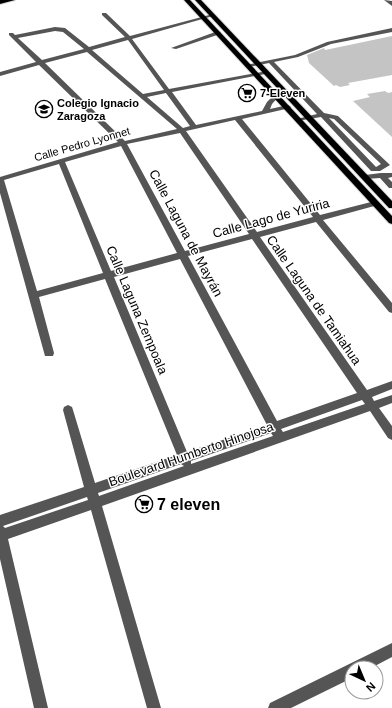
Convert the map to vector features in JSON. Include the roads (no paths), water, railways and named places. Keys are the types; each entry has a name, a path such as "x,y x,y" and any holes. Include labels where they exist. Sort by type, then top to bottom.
{"highway":[{"path":"0,2 12,0"}],"main road":[{"path":"187,0 277,95 392,221"},
{"path":"198,0 256,64 392,206"},
{"path":"310,131 319,129"}],"street":[{"path":"104,14 129,38 195,128"},
{"path":"0,73 211,15"},
{"name":"Calle Laguna de Mayrán","path":"65,30 50,30 12,35 39,63 124,143 277,432"},
{"name":"Calle Laguna de Tamiahua","path":"65,30 182,130 392,435"},
{"path":"249,65 296,56 329,43 392,30"},
{"path":"174,48 218,33"},
{"path":"270,61 316,109 322,115 374,169 385,166 336,118 322,115 299,120"},
{"path":"141,96 265,72"},
{"path":"265,112 269,103 277,95"},
{"path":"310,96 318,105 316,109"},
{"name":"Calle Pedro Lyonnet","path":"0,180 124,143 288,107"},
{"path":"236,118 392,310"},
{"name":"Calle Laguna Zempoala","path":"61,161 189,469"},
{"path":"381,175 392,186"},
{"path":"364,177 392,175"},
{"path":"0,180 34,295 49,353"},
{"name":"Calle Lago de Yuriria","path":"34,295 375,203"},
{"name":"Boulevard Humberto Hinojosa","path":"0,534 94,503 189,469 364,395 392,385"},
{"name":"Boulevard Humberto Hinojosa","path":"0,521 185,457 372,406 392,399"},
{"path":"68,410 154,708"},
{"path":"0,534 41,708"},
{"path":"372,660 392,650"},
{"path":"275,708 344,674"}],"place":[{"name":"7-Eleven","path":"247,93"},
{"name":"Colegio Ignacio Zaragoza","path":"44,109"},
{"name":"7 eleven","path":"144,504"}]}
